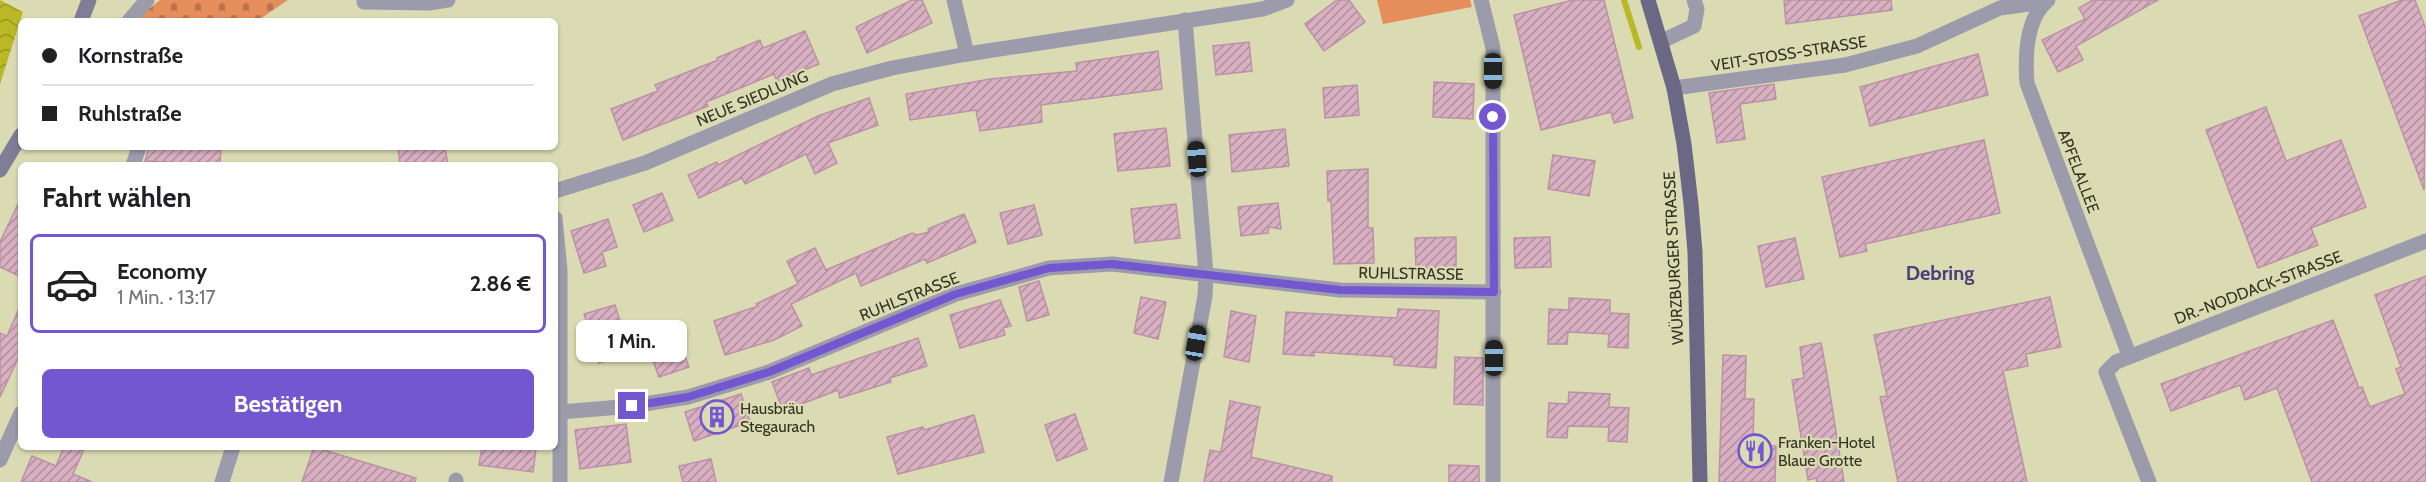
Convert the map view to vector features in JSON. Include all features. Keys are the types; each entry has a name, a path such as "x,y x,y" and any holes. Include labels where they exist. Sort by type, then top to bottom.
{"main road":[{"path":"82,18 89,0"},
{"name":"WÜRZBURGER STRASSE","path":"1648,0 1662,41 1674,88 1684,144 1695,252 1700,482"},
{"path":"0,170 18,140"}],"street":[{"path":"132,18 147,0"},
{"path":"364,2 429,3 448,0"},
{"path":"954,0 967,54"},
{"name":"NEUE SIEDLUNG","path":"558,190 645,163 832,84 892,68 967,54 1263,9 1287,0"},
{"path":"1481,0 1493,48 1493,482"},
{"path":"1662,41 1694,26 1697,9 1694,0"},
{"name":"VEIT-STOSS-STRASSE","path":"1674,88 1845,65 1917,46 2000,8 2046,1"},
{"name":"APFELALLEE","path":"2046,1 2033,24 2025,53 2027,83 2129,355"},
{"path":"1171,482 1206,274 1185,20"},
{"name":"DR.-NODDACK-STRASSE","path":"2149,482 2106,372 2116,362 2426,241"},
{"path":"558,249 560,270 560,482"},
{"name":"RUHLSTRASSE","path":"561,412 632,406 688,397 769,372 956,294 1049,268 1112,264 1340,290 1494,292"},
{"path":"0,460 18,420"},
{"path":"222,482 232,450"}],"green space":[{"path":"160,0 288,0 261,18 138,18"},
{"path":"1377,0 1470,0 1472,7 1383,24"}],"water":[{"path":"0,0 23,12 21,18 18,18 18,28 0,84"}],"building":[{"path":"912,0 922,0 932,23 867,53 856,27"},
{"path":"1337,0 1349,0 1365,22 1324,51 1305,24"},
{"path":"1573,0 1604,0 1633,118 1614,123 1611,112 1541,130 1514,15"},
{"path":"1784,0 1891,0 1892,10 1786,24"},
{"path":"2093,0 2158,0 2076,46 2083,60 2058,72 2042,40 2085,19 2079,8"},
{"path":"2402,0 2415,0 2426,29 2424,190 2359,16"},
{"path":"805,31 819,64 777,81 774,74 706,102 708,106 623,140 611,109 658,91 655,85 718,60 717,58 760,40 763,48"},
{"path":"1249,42 1252,71 1216,75 1213,46"},
{"path":"1158,51 1162,89 1041,105 1042,122 980,131 976,110 910,120 906,94 990,79 1077,71 1076,63"},
{"path":"1978,54 1988,95 1870,126 1860,87"},
{"path":"1434,82 1474,84 1473,119 1433,117"},
{"path":"1774,84 1776,99 1740,104 1745,139 1717,143 1709,93"},
{"path":"1357,85 1359,115 1325,118 1323,88"},
{"path":"869,98 878,125 828,143 837,163 815,174 806,154 745,184 742,178 699,198 688,175 717,162 718,165 818,116"},
{"path":"2266,107 2286,161 2341,140 2366,207 2311,228 2318,245 2258,268 2206,130"},
{"path":"1166,128 1170,166 1118,171 1114,134"},
{"path":"1285,129 1289,166 1232,172 1229,135"},
{"path":"1984,140 2000,213 1865,244 1867,251 1840,257 1822,177"},
{"path":"148,150 221,150 220,162 145,161"},
{"path":"398,150 446,150 448,162 400,162"},
{"path":"1553,155 1595,161 1589,196 1548,189"},
{"path":"1368,169 1368,228 1373,228 1374,263 1334,264 1327,171"},
{"path":"662,193 673,220 644,232 633,205"},
{"path":"1278,203 1281,229 1269,227 1268,233 1241,236 1238,207"},
{"path":"18,204 18,276 0,267 0,242"},
{"path":"1176,204 1180,238 1135,243 1131,209"},
{"path":"1034,205 1042,235 1008,244 1000,213"},
{"path":"964,214 976,242 927,263 925,259 861,286 856,273 791,304 802,326 774,340 725,355 714,321 758,306 756,304 798,284 787,261 815,248 826,270 912,233 917,235 929,232 928,229"},
{"path":"608,219 617,247 602,252 606,266 584,273 571,231"},
{"path":"1456,237 1456,267 1416,268 1415,238"},
{"path":"1550,237 1551,267 1515,268 1514,238"},
{"path":"1795,238 1804,279 1766,287 1758,246"},
{"path":"2426,276 2426,482 2312,482 2277,388 2245,400 2240,385 2171,411 2161,384 2333,320 2359,388 2362,387 2370,407 2405,394 2396,369 2401,367 2375,295"},
{"path":"1039,281 1049,315 1027,321 1019,287"},
{"path":"1141,297 1166,302 1158,339 1134,333"},
{"path":"2050,297 2061,347 2026,354 2028,366 2003,371 2027,482 1898,482 1880,397 1887,396 1874,335"},
{"path":"1569,298 1610,300 1610,313 1629,314 1628,348 1608,347 1609,334 1568,332 1567,344 1548,344 1549,309 1569,310"},
{"path":"1000,300 1011,326 1003,328 1005,335 960,348 950,315"},
{"path":"615,305 630,353 599,363 584,314"},
{"path":"1398,309 1439,311 1436,368 1394,365 1394,357 1314,352 1314,356 1283,354 1286,312 1397,318"},
{"path":"18,311 18,358 0,397 0,333 7,336"},
{"path":"1231,311 1256,316 1249,362 1224,357"},
{"path":"676,333 689,367 659,377 647,344"},
{"path":"918,338 927,366 890,378 891,382 840,398 838,390 783,411 772,382 809,368 811,375"},
{"path":"1821,343 1844,482 1817,482 1816,478 1808,480 1792,380 1804,378 1800,347"},
{"path":"1723,355 1746,356 1745,399 1754,399 1753,446 1776,446 1775,482 1719,482"},
{"path":"1455,357 1483,358 1483,405 1454,404"},
{"path":"1569,392 1610,394 1609,407 1629,408 1627,442 1608,441 1609,427 1568,426 1567,438 1547,437 1549,403 1568,404"},
{"name":"Hausbräu Stegaurach","path":"741,394 750,422 694,441 685,412"},
{"path":"1230,401 1260,407 1251,457 1332,476 1332,482 1204,482 1210,450 1221,452"},
{"path":"1075,414 1087,449 1057,461 1045,425"},
{"path":"974,415 984,452 898,474 887,437 923,427 924,430"},
{"path":"626,424 631,462 580,469 575,430"},
{"path":"63,450 84,450 73,474 92,482 21,482 32,456 56,466"},
{"path":"313,450 324,450 416,478 415,482 302,482"},
{"path":"482,450 536,450 533,472 479,465"},
{"path":"711,459 716,482 683,482 679,466"},
{"path":"1449,465 1479,466 1479,482 1449,482"}],"waterway":[{"path":"1624,0 1639,47"}],"place":[{"name":"Hausbräu Stegaurach","path":"717,417"},
{"name":"Franken-Hotel Blaue Grotte","path":"1755,451"}],"district":[{"name":"Debring","path":"1940,273"}],"route":[{"path":"632,406 688,397 769,372 956,294 1049,268 1112,264 1340,290 1494,292 1493,117"}]}
